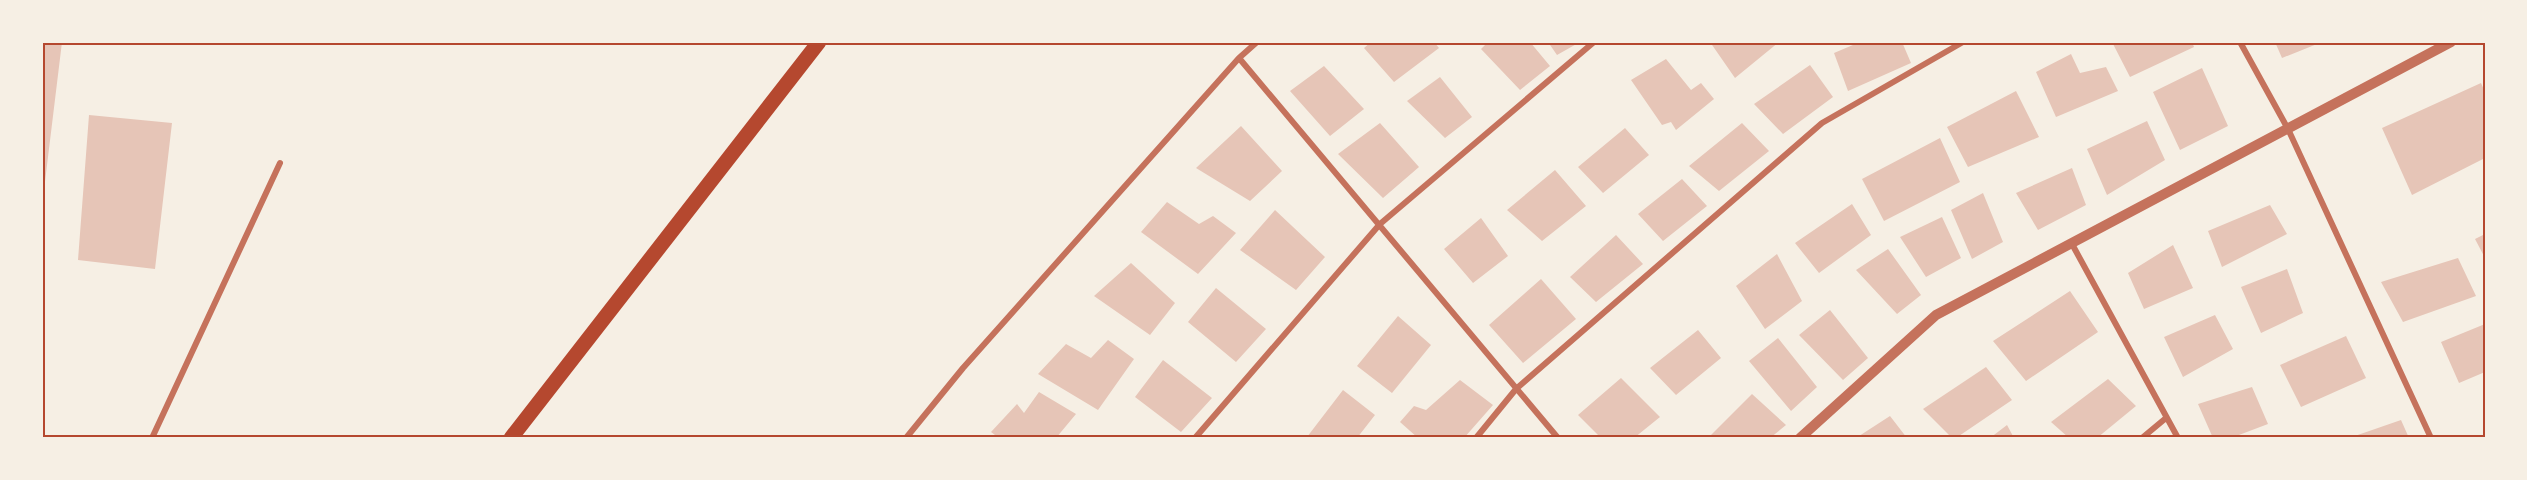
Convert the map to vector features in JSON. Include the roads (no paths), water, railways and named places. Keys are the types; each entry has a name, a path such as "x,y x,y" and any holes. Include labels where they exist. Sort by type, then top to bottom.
{"main road":[{"path":"511,438 819,42"}],"street":[{"path":"906,438 963,368 1239,58 1257,42"},
{"path":"1195,438 1380,224 1594,42"},
{"path":"1476,438 1516,389 1822,123 1963,42"},
{"path":"2240,42 2288,129 2431,438"},
{"path":"1800,438 1936,315 2451,42"},
{"path":"1239,58 1558,438"},
{"path":"152,438 280,163"},
{"path":"2073,244 2178,438"},
{"path":"2142,438 2166,418"}]}
